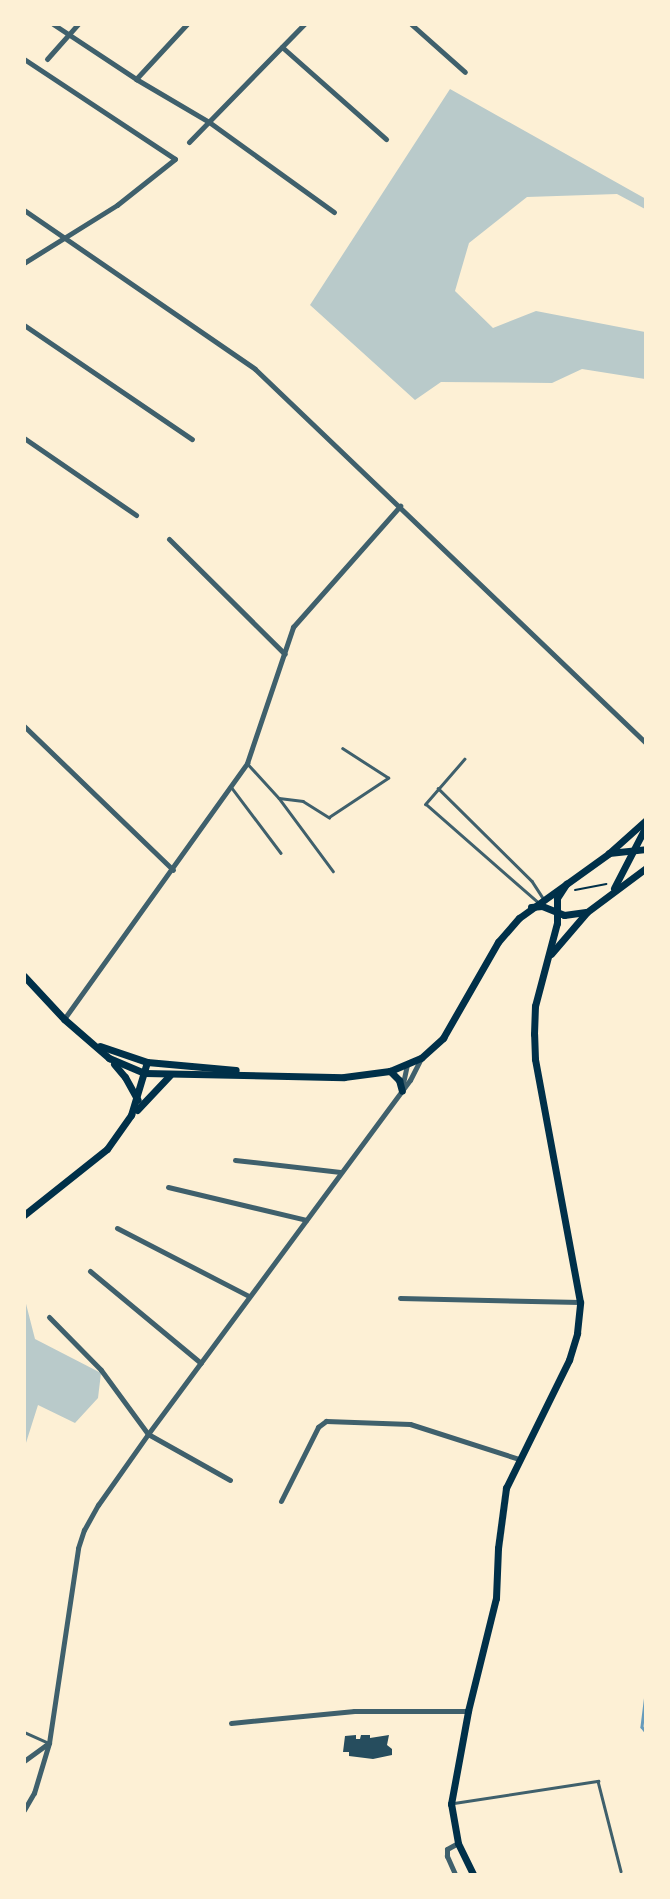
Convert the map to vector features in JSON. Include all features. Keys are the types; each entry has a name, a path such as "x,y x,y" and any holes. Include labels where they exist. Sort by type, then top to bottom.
{"main road":[{"path":"109,1058 145,1073 170,1075 254,1073 344,1076 390,1071 407,1065 421,1058 443,1038 498,942 537,903 608,853 646,820"},
{"path":"612,892 646,826"},
{"path":"608,853 646,849"},
{"path":"547,960 587,912 646,869"},
{"path":"473,1874 458,1843 451,1804 468,1711 496,1598 498,1548 506,1488 569,1360 577,1332 580,1302 535,1059 535,1006 557,913 556,898 566,884"},
{"path":"537,903 557,913 574,915 587,912"},
{"path":"24,976 64,1019 109,1058 125,1077 138,1100"},
{"path":"92,1041 120,1054 147,1062 254,1073"},
{"path":"131,1115 138,1100 147,1062"},
{"path":"390,1071 399,1080 402,1091"},
{"path":"25,1215 107,1149 131,1115 170,1075"}],"street":[{"path":"53,24 136,79 209,122 334,212"},
{"path":"47,59 78,24"},
{"path":"136,79 187,24"},
{"path":"189,142 304,24"},
{"path":"411,24 464,72"},
{"path":"282,47 386,139"},
{"path":"24,59 176,159 117,205 24,263"},
{"path":"24,210 255,369 646,743"},
{"path":"24,325 192,439"},
{"path":"24,438 136,515"},
{"path":"64,1019 232,788 247,763 293,627 400,506"},
{"path":"169,539 285,654"},
{"path":"24,726 173,870"},
{"path":"24,1810 34,1793 49,1743 78,1548 84,1530 148,1434 402,1091 421,1058"},
{"path":"402,1091 407,1065"},
{"path":"235,1160 340,1172"},
{"path":"167,1187 306,1220"},
{"path":"117,1228 249,1296"},
{"path":"90,1271 201,1363"},
{"path":"400,1298 580,1302"},
{"path":"49,1317 101,1370 148,1434 230,1479"},
{"path":"281,1501 318,1427 326,1421 410,1424 519,1459"},
{"path":"231,1723 354,1711 468,1711"},
{"path":"24,1761 49,1743"},
{"path":"456,1874 447,1856 447,1849 458,1843"}],"lane":[{"path":"279,798 303,801 329,817 387,780 388,776 343,748"},
{"path":"465,759 425,803 537,903"},
{"path":"247,763 279,798 332,872"},
{"path":"232,788 281,853"},
{"path":"438,788 532,881 537,903"},
{"path":"24,1732 49,1743"},
{"path":"451,1804 598,1781 621,1871"}],"path":[{"path":"566,884 571,890 606,883 612,892"}],"shaded area":[{"path":"450,89 646,199 645,209 617,194 527,197 469,243 455,291 493,328 536,311 645,332 645,379 582,369 552,383 441,382 415,400 310,305"},
{"path":"24,1296 35,1339 101,1373 98,1398 75,1423 38,1405 25,1446"}],"building":[{"path":"356,1735 356,1739 360,1739 361,1735 370,1735 370,1738 389,1735 387,1745 392,1749 392,1755 373,1759 349,1756 349,1752 343,1752 345,1736"}],"waterway":[{"path":"646,1694 642,1727 646,1732"}]}
